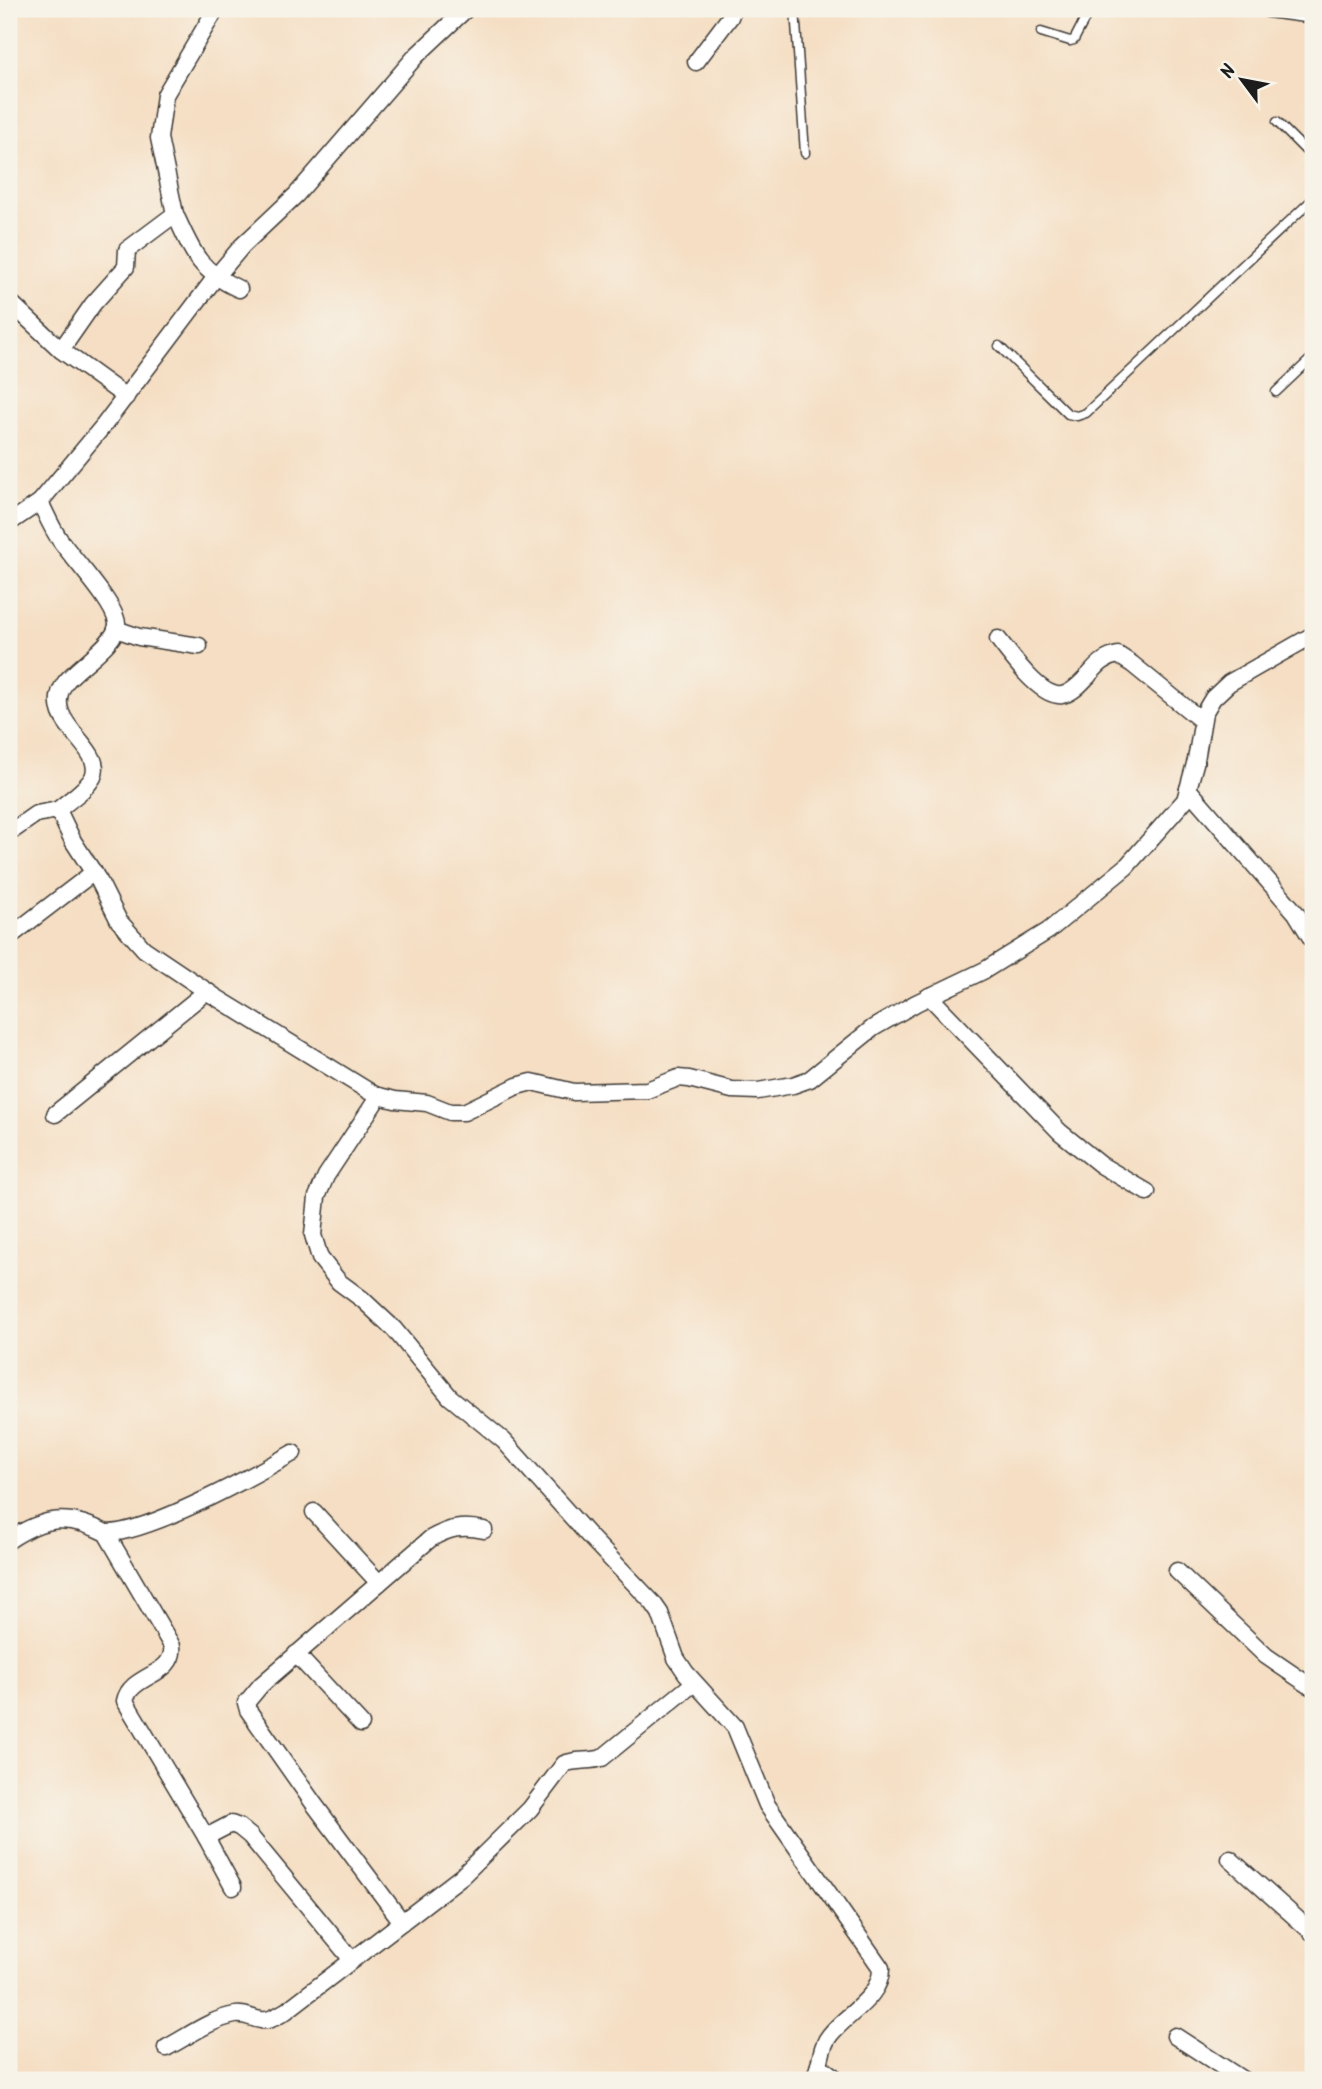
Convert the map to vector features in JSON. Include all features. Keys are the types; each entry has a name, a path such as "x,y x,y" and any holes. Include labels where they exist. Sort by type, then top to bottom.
{"street":[{"path":"216,9 165,95 159,138 175,214 195,257 215,278 239,289"},
{"path":"9,523 40,502 126,397 215,278 243,246 296,195 416,56 466,9"},
{"path":"696,62 730,17 733,9"},
{"path":"1268,9 1313,15"},
{"path":"61,350 93,304 125,267 128,250 175,214"},
{"path":"9,302 61,350 126,397"},
{"path":"9,833 36,814 58,810 90,782 95,774 95,763 61,715 60,695 65,683 106,644 116,629 116,620 97,587 58,538 40,502"},
{"path":"116,629 139,637 199,646"},
{"path":"58,810 119,921 144,949 207,991 379,1096 427,1103 450,1112 464,1112 517,1086 532,1082 574,1092 648,1090 678,1079 689,1079 732,1090 758,1091 810,1079 873,1028 929,996 985,970 1048,931 1126,867 1185,800 1196,760 1204,713 1213,698 1229,683 1313,635"},
{"path":"998,639 1034,681 1049,694 1063,695 1075,689 1105,657 1118,655 1202,721"},
{"path":"1188,789 1296,913 1313,941"},
{"path":"9,937 93,872"},
{"path":"55,1114 207,991"},
{"path":"929,996 1060,1132 1101,1165 1147,1192"},
{"path":"379,1096 326,1176 317,1197 313,1235 320,1258 340,1282 394,1329 450,1397 504,1441 587,1535 653,1603 660,1613 676,1658 694,1683 735,1727 767,1805 881,1968 879,1984 830,2034 823,2045 816,2073 838,2080"},
{"path":"9,1540 42,1522 55,1519 69,1519 106,1532 127,1530 246,1479 293,1453"},
{"path":"314,1512 379,1583"},
{"path":"402,1922 248,1710 247,1699 296,1654 440,1533 467,1526 484,1530"},
{"path":"106,1532 172,1646 173,1655 168,1664 132,1686 126,1693 125,1701 233,1887"},
{"path":"1177,1571 1266,1656 1313,1688"},
{"path":"296,1654 360,1724"},
{"path":"166,2048 219,2020 235,2015 246,2014 261,2021 286,2011 462,1876 530,1808 564,1764 570,1761 592,1762 602,1758 694,1683"},
{"path":"206,1837 231,1824 250,1836 352,1960"},
{"path":"1230,1859 1313,1933"},
{"path":"1175,2036 1242,2080"}],"lane":[{"path":"795,9 805,153"},
{"path":"1041,32 1074,40 1090,9"},
{"path":"1278,121 1313,158"},
{"path":"999,345 1068,414 1077,416 1086,413 1313,199"},
{"path":"1276,392 1313,357"}]}
